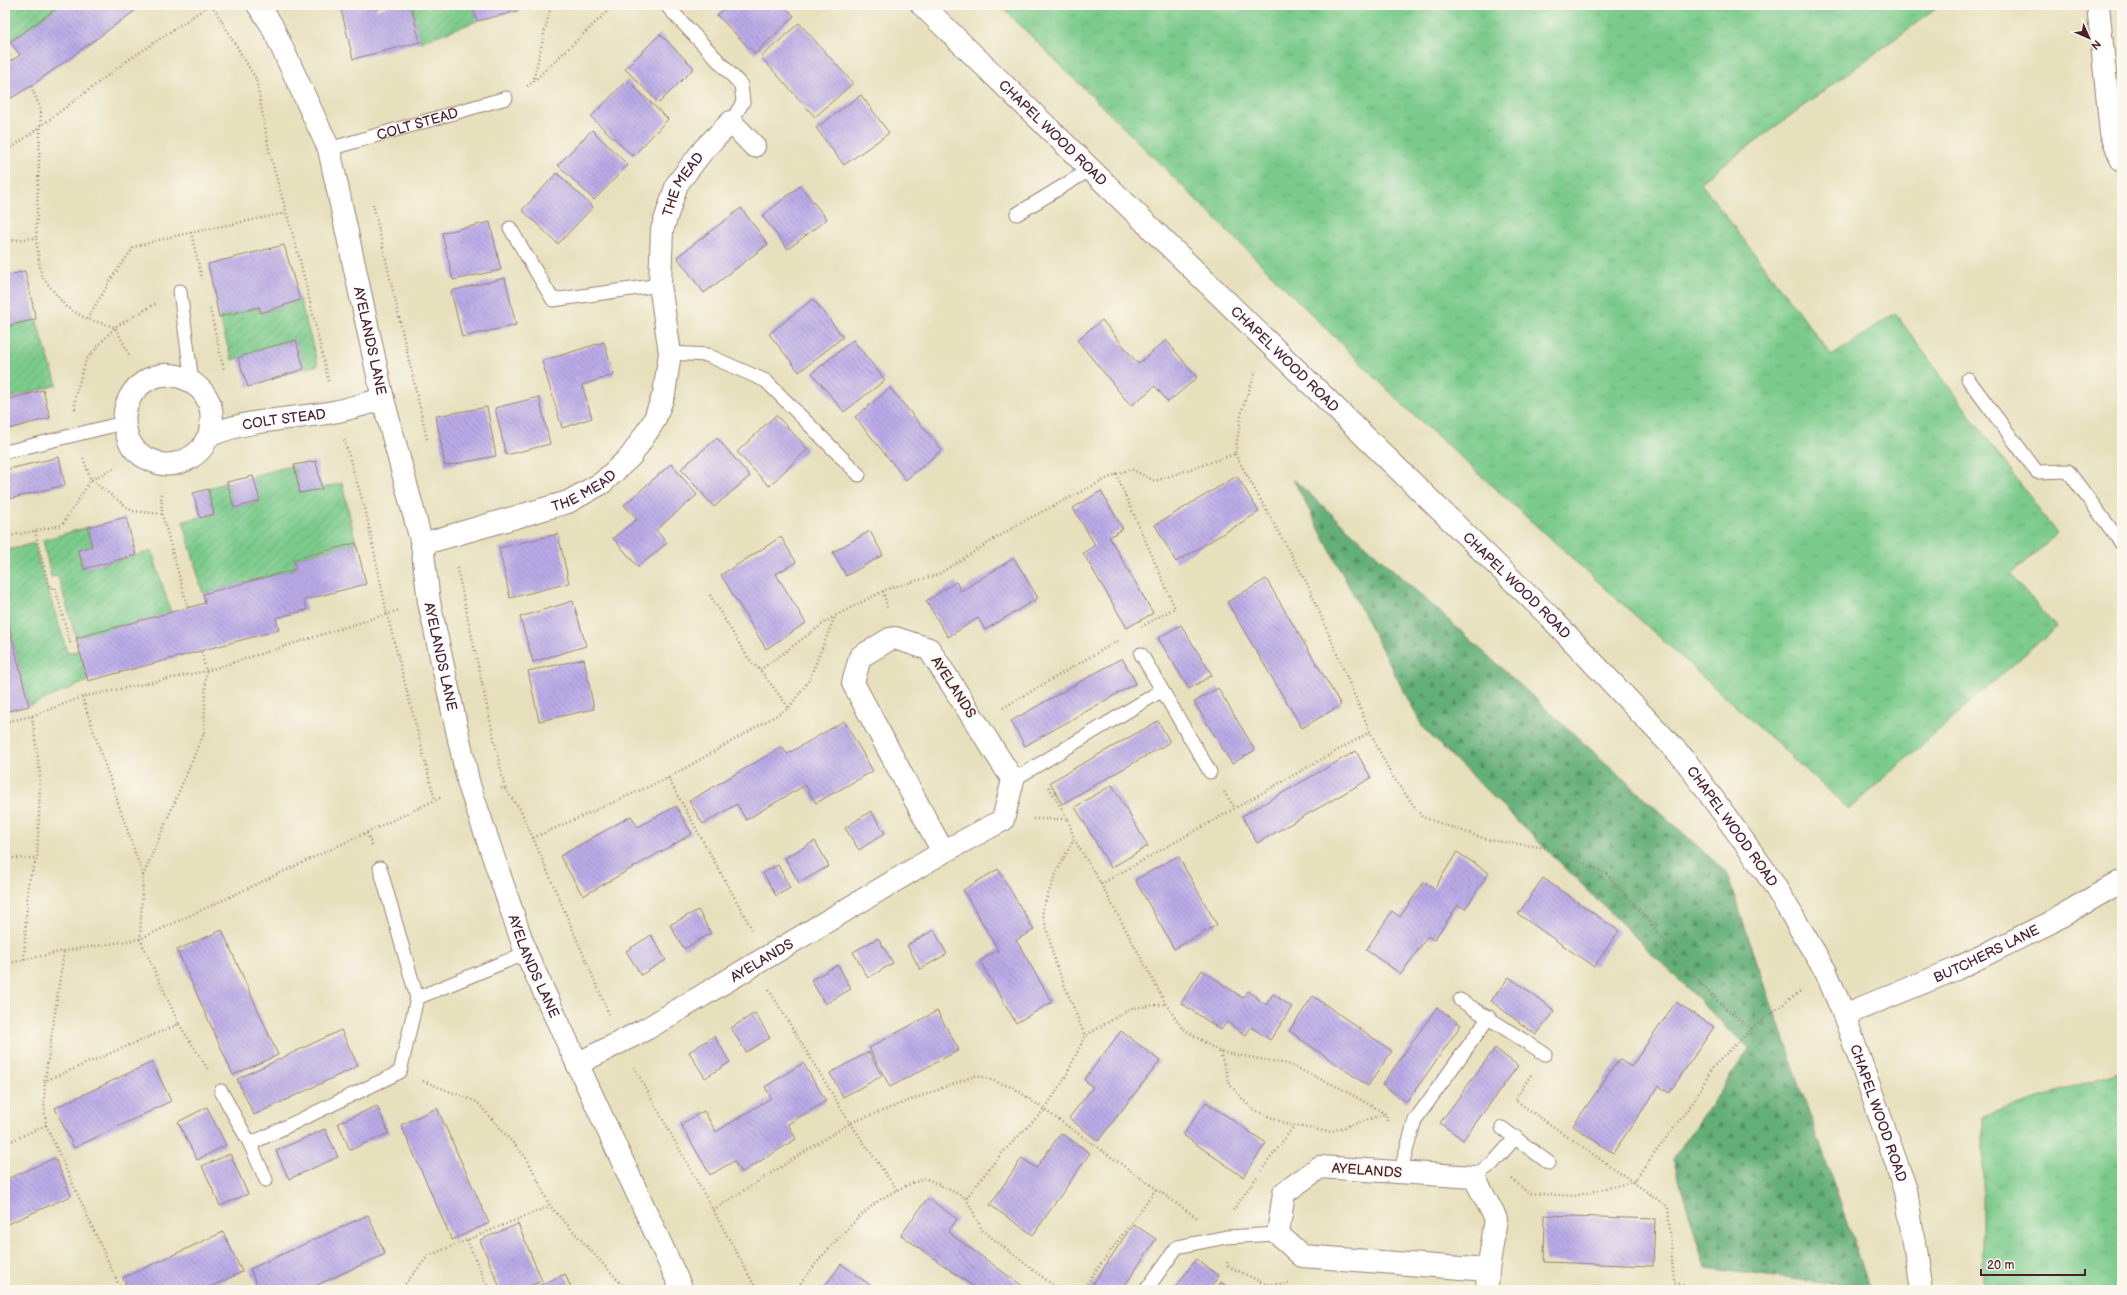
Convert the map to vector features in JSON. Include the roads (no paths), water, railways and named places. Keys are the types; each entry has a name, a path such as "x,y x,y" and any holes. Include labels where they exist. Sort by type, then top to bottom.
{"street":[{"name":"AYELANDS LANE","path":"258,5 271,24 329,149 383,399 422,544 429,602 469,785 526,953 682,1290"},
{"name":"CHAPEL WOOD ROAD","path":"922,5 1266,342 1549,616 1685,760 1770,878 1826,972 1844,1014 1906,1190 1921,1290"},
{"path":"2098,5 2111,133 2122,161"},
{"path":"731,122 754,146"},
{"name":"THE MEAD","path":"422,544 568,502 602,483 631,456 654,421 664,394 670,353 660,285 662,230 677,184 705,148 731,122"},
{"path":"158,375 173,375 192,382 204,392 211,406 213,422 209,436 201,449 189,459 174,464 149,459 129,443 123,423 124,408 132,392 143,382 158,375"},
{"name":"COLT STEAD","path":"209,436 238,426 335,412 383,399"},
{"name":"AYELANDS","path":"577,1064 648,1028 943,852 1002,820 1013,780 929,649 895,638 860,657 853,683 943,852"},
{"name":"BUTCHERS LANE","path":"1844,1014 1956,970 2049,923 2122,881"},
{"name":"AYELANDS","path":"1278,1234 1284,1193 1320,1166 1474,1177"},
{"path":"1278,1234 1302,1256 1487,1280 1496,1219 1474,1177"}],"lane":[{"name":"THE MEAD","path":"666,5 741,85 743,102 731,122"},
{"name":"COLT STEAD","path":"329,149 506,98"},
{"path":"1017,214 1091,169"},
{"path":"510,228 553,300 660,285"},
{"path":"180,291 192,382"},
{"path":"670,353 707,355 766,381 860,476"},
{"path":"1968,379 2037,472 2068,471 2122,544"},
{"path":"5,452 123,423"},
{"path":"1141,654 1161,691 1210,772"},
{"path":"1013,780 1161,691"},
{"path":"250,1144 400,1072 417,998 380,868"},
{"path":"417,998 526,953"},
{"path":"1460,1000 1489,1016 1545,1054"},
{"path":"1400,1172 1415,1120 1489,1016"},
{"path":"222,1091 250,1144 266,1180"},
{"path":"1502,1128 1549,1163"},
{"path":"1474,1177 1493,1163 1516,1137"},
{"path":"1146,1290 1177,1247 1222,1238 1278,1234"}]}
